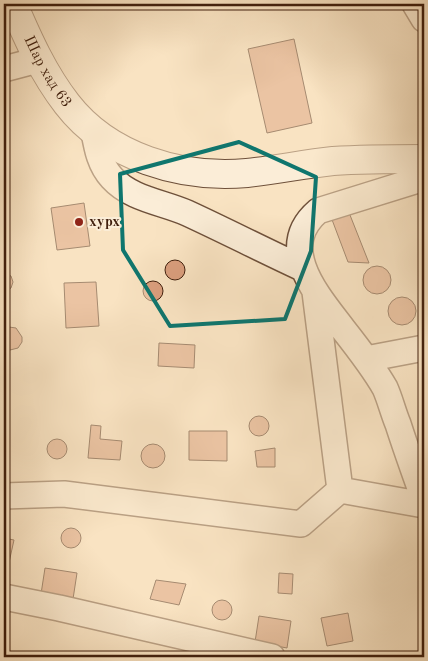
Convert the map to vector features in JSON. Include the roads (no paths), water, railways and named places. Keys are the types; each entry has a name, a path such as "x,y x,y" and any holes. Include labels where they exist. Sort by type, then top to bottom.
{"street":[{"name":"Шар хад 63","path":"13,4 38,60 67,105 94,132 128,152 156,163 216,174 245,173 332,162 424,159"},
{"path":"416,4 424,19"},
{"path":"4,69 38,60"},
{"path":"94,132 101,162 111,177 124,189 186,212 304,269"},
{"path":"424,178 318,211 307,220 301,234 299,248 304,269 314,292 366,359 385,389 424,499"},
{"path":"314,292 340,490"},
{"path":"366,359 424,348"},
{"path":"4,496 64,494 301,524 340,490"},
{"path":"340,490 424,505"},
{"path":"4,598 59,608 272,657"}],"place":[{"name":"хурх","path":"79,222"}]}
